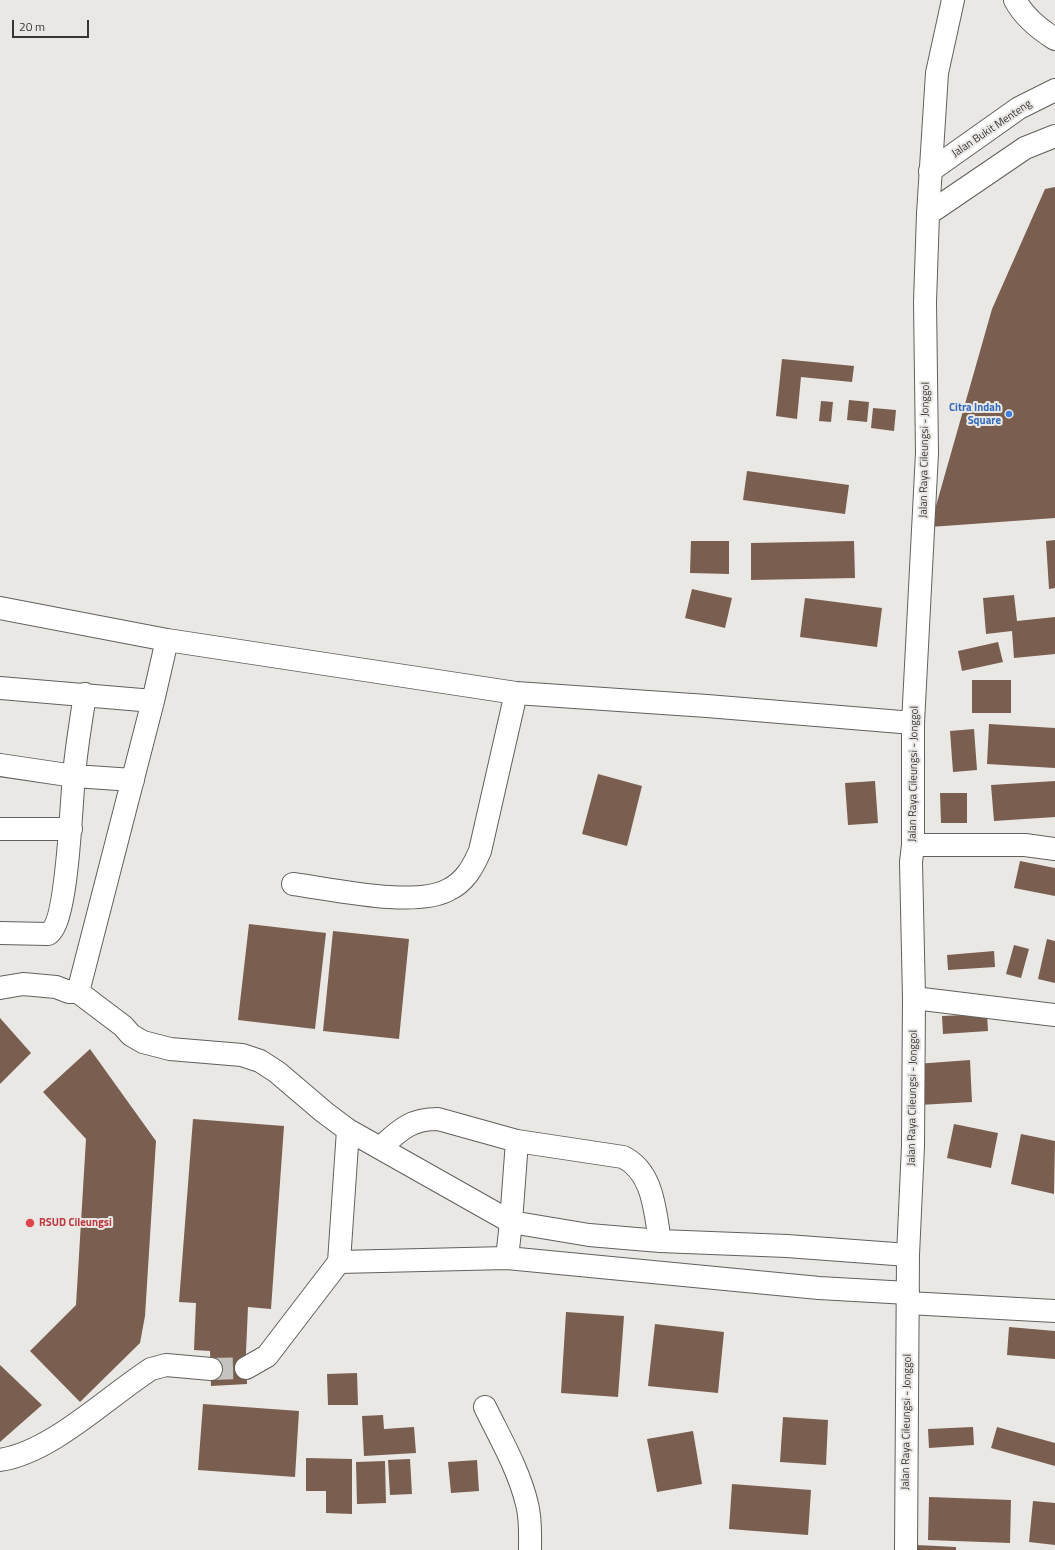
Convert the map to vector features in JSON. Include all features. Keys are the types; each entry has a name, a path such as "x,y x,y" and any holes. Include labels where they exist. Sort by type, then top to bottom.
{"street":[{"name":"Jalan Raya Cileungsi - Jonggol","path":"906,1550 908,1255 913,1146 914,998 911,862 913,845 913,723 927,453 925,302 930,171 937,73 953,0"},
{"path":"1015,0 1020,9 1033,23 1055,39"},
{"name":"Jalan Bukit Menteng","path":"930,171 1019,108 1055,90"},
{"path":"928,214 1025,148 1055,136"},
{"path":"0,608 167,640 516,693 707,706 913,723"},
{"path":"78,992 153,701 167,640"},
{"path":"0,688 85,694 153,701"},
{"path":"293,884 387,897 402,897 430,896 447,890 460,882 471,870 480,851 516,693"},
{"path":"0,933 41,935 53,931 64,887 71,829 74,776 85,694"},
{"path":"0,765 74,776 133,780"},
{"path":"0,829 71,829"},
{"path":"913,845 1025,845 1055,849"},
{"path":"0,988 23,984 56,987 69,992 78,992 123,1026 131,1035 143,1042 170,1049 242,1056 260,1061 277,1072 348,1130 511,1222 589,1235 660,1241 787,1246 908,1255"},
{"path":"914,998 1055,1015"},
{"path":"380,1148 405,1126 426,1119 438,1119 517,1142 617,1156 630,1161 640,1171 652,1195 660,1241"},
{"path":"246,1368 268,1356 339,1262 348,1130"},
{"path":"507,1258 517,1142"},
{"path":"339,1262 507,1258 908,1298 1055,1311"},
{"path":"0,1460 28,1453 50,1442 151,1369 166,1365 211,1369"},
{"path":"485,1407 521,1482 527,1504 530,1524 530,1550"}],"building":[{"name":"Citra Indah Square","path":"1055,187 1055,518 930,527 992,309 1045,189"},
{"path":"782,359 854,366 852,382 801,377 797,419 776,416"},
{"path":"849,400 869,402 867,422 847,420"},
{"path":"821,401 833,402 831,422 819,421"},
{"path":"873,408 896,410 894,431 871,428"},
{"path":"747,471 849,485 845,514 743,500"},
{"path":"1055,540 1055,588 1049,589 1046,541"},
{"path":"691,541 729,541 729,574 690,573"},
{"path":"854,541 855,578 751,580 751,543"},
{"path":"692,589 732,598 725,628 685,618"},
{"path":"1014,595 1017,621 1055,617 1055,654 1014,658 1012,631 986,634 983,598"},
{"path":"805,598 882,608 877,647 800,637"},
{"path":"998,642 1003,662 962,671 958,651"},
{"path":"972,680 1011,680 1011,713 972,713"},
{"path":"989,724 1055,728 1055,768 987,764"},
{"path":"974,729 977,770 953,772 950,731"},
{"path":"598,774 642,786 627,846 582,834"},
{"path":"875,781 878,823 848,825 845,783"},
{"path":"1055,781 1055,817 994,821 991,785"},
{"path":"940,793 967,793 967,823 941,823"},
{"path":"1020,861 1055,868 1055,896 1014,888"},
{"path":"249,924 326,933 315,1029 238,1020"},
{"path":"333,931 409,939 399,1039 323,1031"},
{"path":"1047,939 1055,941 1055,983 1038,979"},
{"path":"1014,945 1029,949 1021,978 1006,974"},
{"path":"994,951 995,967 948,970 947,955"},
{"path":"987,1014 988,1031 943,1034 942,1016"},
{"path":"0,1018 31,1053 0,1084"},
{"path":"90,1049 156,1141 145,1316 140,1343 80,1402 30,1351 76,1305 86,1139 43,1092"},
{"path":"970,1060 972,1102 919,1105 916,1064"},
{"path":"193,1119 284,1126 271,1309 248,1307 246,1352 247,1384 211,1386 210,1351 194,1350 196,1303 179,1302"},
{"path":"954,1124 998,1133 991,1168 947,1158"},
{"path":"1021,1134 1055,1141 1054,1194 1011,1184"},
{"path":"566,1312 624,1316 618,1397 561,1393"},
{"path":"655,1324 724,1332 718,1393 648,1386"},
{"path":"1009,1327 1055,1331 1055,1359 1007,1355"},
{"path":"0,1365 42,1405 0,1442"},
{"path":"357,1373 358,1405 328,1405 327,1374"},
{"path":"203,1404 299,1411 295,1477 198,1470"},
{"path":"383,1415 384,1429 414,1427 416,1453 364,1456 362,1416"},
{"path":"783,1417 828,1420 826,1465 780,1462"},
{"path":"973,1427 974,1445 929,1448 928,1429"},
{"path":"997,1427 1055,1443 1055,1466 991,1448"},
{"path":"693,1431 702,1484 657,1492 647,1439"},
{"path":"306,1458 352,1459 352,1514 326,1513 326,1491 306,1491"},
{"path":"410,1459 412,1494 390,1495 388,1460"},
{"path":"477,1460 479,1491 451,1493 448,1462"},
{"path":"385,1461 386,1503 357,1504 356,1462"},
{"path":"732,1484 811,1490 808,1535 729,1529"},
{"path":"929,1497 1011,1500 1010,1543 928,1540"},
{"path":"1033,1501 1055,1503 1055,1545 1029,1542"},
{"path":"917,1545 956,1547 956,1550 917,1550"}],"tunnel":[{"path":"211,1369 246,1368"}],"place":[{"name":"Citra Indah Square","path":"1009,414"},
{"name":"RSUD Cileungsi","path":"30,1223"}]}
